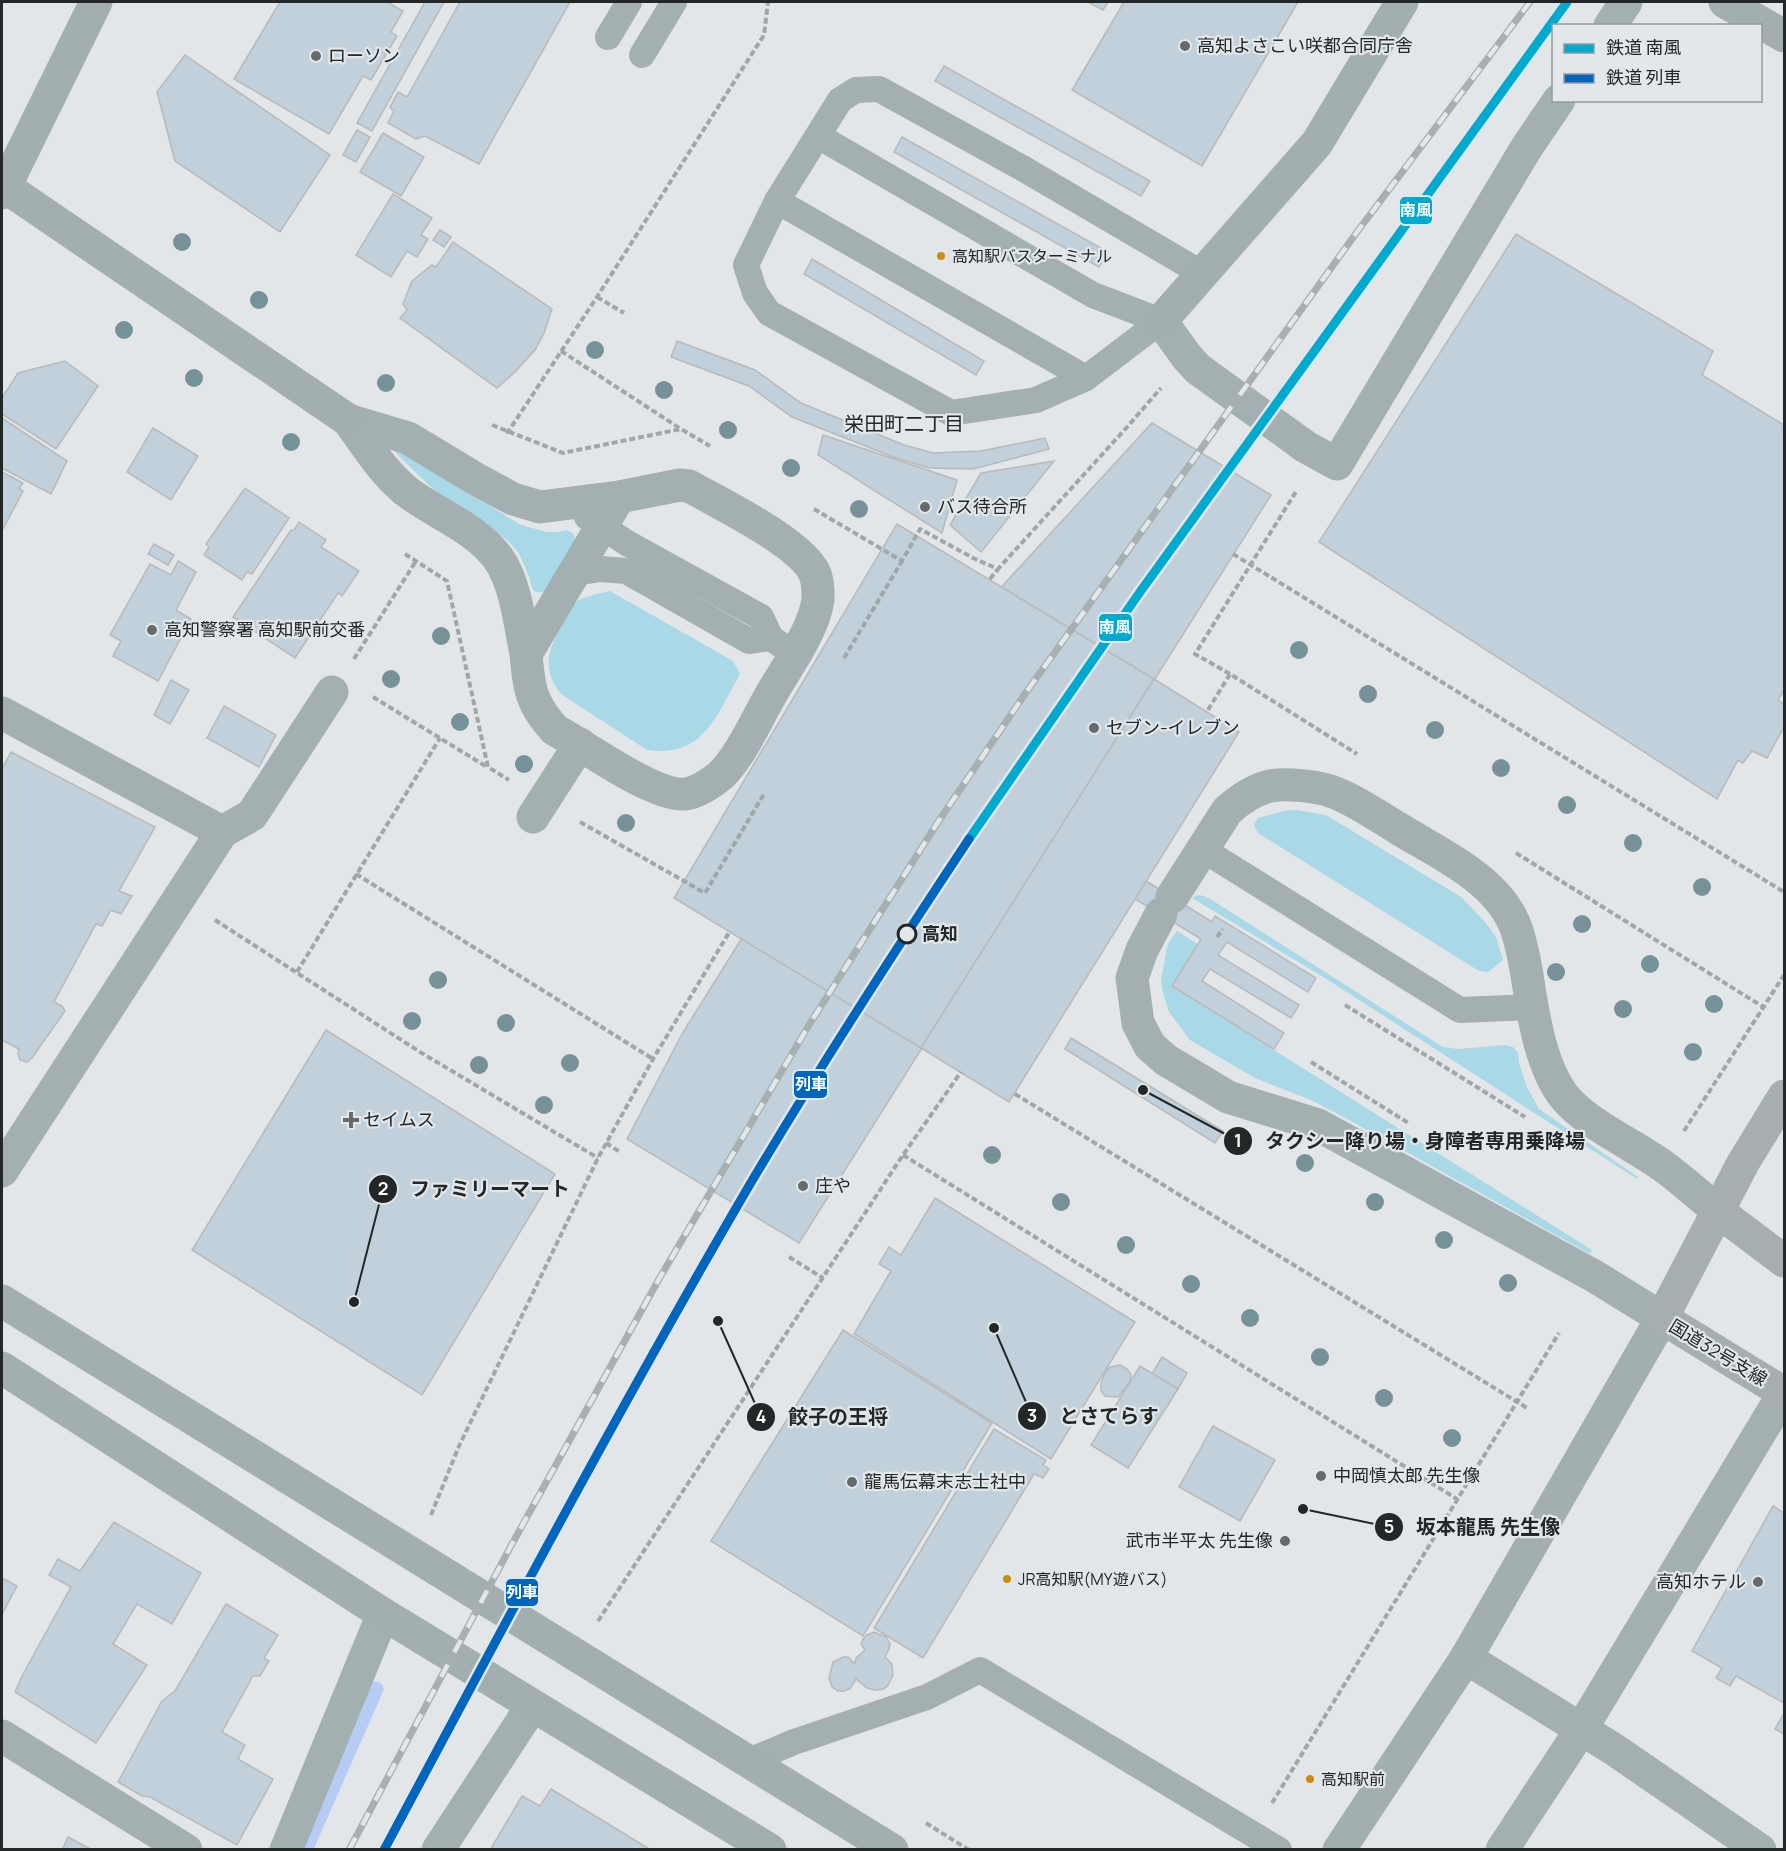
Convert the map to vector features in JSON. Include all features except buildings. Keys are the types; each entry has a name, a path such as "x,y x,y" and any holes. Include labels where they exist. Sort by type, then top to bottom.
{"highway":[{"name":"国道32号支線","path":"1785,1096 1743,1163 1662,1318 1785,1393"},
{"path":"1719,1212 1785,1261"}],"street":[{"path":"96,2 3,188 348,420 408,438 513,499 540,507 619,497 680,485 689,486 773,534 801,555 814,573 818,603 807,633 780,650 739,751 721,775 702,788 684,794 655,788 555,730 534,703 517,610 509,580 499,560 482,540 406,490 382,469 348,420"},
{"path":"1402,2 1317,143 1161,321 1198,369 1306,447 1337,464 1527,147 1558,102"},
{"path":"1611,24 1626,2"},
{"path":"1725,2 1785,36"},
{"path":"526,654 619,497"},
{"path":"2,1171 222,832 252,815 337,685"},
{"path":"2,713 222,832"},
{"path":"533,817 580,744"},
{"path":"1339,1850 1466,1658 1662,1318 1594,1276 1318,1125 1228,1097 1166,1060 1150,1046 1138,1023 1132,978 1142,950 1166,906 1227,811 1238,801 1271,786 1312,788 1332,792 1471,872 1504,904 1514,922 1521,944 1546,1066 1570,1104 1583,1115 1663,1166 1719,1212"},
{"path":"2,1301 892,1850"},
{"path":"2,1368 383,1614 770,1850"},
{"path":"1502,1850 1582,1728 1785,1393"},
{"path":"286,1850 383,1614"},
{"path":"1466,1658 1582,1728 1760,1850"},
{"path":"438,1850 532,1706"},
{"path":"2,1736 186,1850"}],"lane":[{"path":"608,37 629,2"},
{"path":"642,55 674,2"},
{"path":"1161,321 1086,378 1036,400 951,412 769,313 755,293 746,265 777,201 840,100 856,90 879,89 1023,169 1203,274"},
{"path":"818,136 1093,295 1161,321"},
{"path":"777,201 1086,378"},
{"path":"567,504 627,543 761,617 780,650"},
{"path":"575,573 600,569 626,571 749,640 780,650"},
{"path":"1202,849 1460,1010 1533,1007"},
{"path":"749,1761 794,1742 927,1697 980,1670 1279,1850"}],"path":[{"path":"508,432 764,35 768,2"},
{"path":"597,297 624,314"},
{"path":"561,351 711,447"},
{"path":"990,579 1163,386"},
{"path":"492,425 564,453 681,429"},
{"path":"1230,674 1195,654 1298,488"},
{"path":"812,507 902,561 920,529 998,569"},
{"path":"405,554 447,581"},
{"path":"1233,554 1785,892"},
{"path":"416,561 337,685 440,738 488,767"},
{"path":"297,972 440,738"},
{"path":"356,874 653,1059"},
{"path":"179,896 420,1052 598,1158"},
{"path":"1217,937 1223,929"},
{"path":"431,1516 459,1446 598,1158 653,1059 730,931"},
{"path":"1680,1137 1785,975"},
{"path":"1345,1005 1525,1118"},
{"path":"597,1622 903,1155 961,1072"},
{"path":"1014,1094 1527,1408"},
{"path":"606,1143 620,1152"},
{"path":"903,1155 1457,1499"},
{"path":"789,1257 823,1278"},
{"path":"1254,1834 1559,1333"}],"shaded area":[{"path":"396,448 521,525 547,532 566,530 573,533 575,539 546,591 534,591 521,557 507,540 433,489 399,456 394,450"},
{"path":"610,591 733,661 740,674 715,719 695,741 666,751 647,750 561,694 555,685 549,668 550,651 569,610 574,603 582,599"},
{"path":"1297,810 1326,815 1461,897 1496,937 1503,960 1488,972 1479,971 1258,833 1254,825 1258,818"},
{"path":"1198,895 1215,902 1443,1047 1458,1049 1505,1045 1513,1047 1518,1053 1527,1087 1539,1109 1638,1177 1637,1179 1325,978 1192,898"},
{"path":"1177,931 1199,945 1174,987 1592,1250 1590,1254 1349,1120 1311,1100 1255,1078 1190,1040 1169,1012 1161,981 1169,942"}],"waterway":[{"path":"305,1850 376,1689"}],"railway":[{"path":"349,1850 512,1544 659,1279 809,1025 938,822 1027,691 1357,232 1530,2"}],"rail line":[{"name":"南風","path":"969,839 1140,592 1567,2"},
{"name":"列車","path":"384,1850 517,1601 699,1272 800,1102 969,839"}],"place":[{"name":"高知よさこい咲都合同庁舎","path":"1185,46"},
{"name":"ローソン","path":"316,56"},
{"name":"高知駅バスターミナル","path":"941,256"},
{"name":"バス待合所","path":"925,507"},
{"name":"高知警察署 高知駅前交番","path":"152,630"},
{"name":"セブン-イレブン","path":"1094,728"},
{"name":"高知","path":"907,934"},
{"name":"タクシー降り場・身障者専用乗降場","path":"1143,1090"},
{"name":"セイムス","path":"351,1120"},
{"name":"庄や","path":"803,1186"},
{"name":"ファミリーマート","path":"354,1302"},
{"name":"餃子の王将","path":"718,1321"},
{"name":"とさてらす","path":"994,1328"},
{"name":"中岡慎太郎 先生像","path":"1321,1476"},
{"name":"龍馬伝幕末志士社中","path":"852,1482"},
{"name":"坂本龍馬 先生像","path":"1303,1509"},
{"name":"武市半平太 先生像","path":"1285,1541"},
{"name":"JR高知駅(MY遊バス)","path":"1007,1579"},
{"name":"高知ホテル","path":"1758,1582"},
{"name":"高知駅前","path":"1310,1779"}],"district":[{"name":"栄田町二丁目","path":"904,424"}]}
